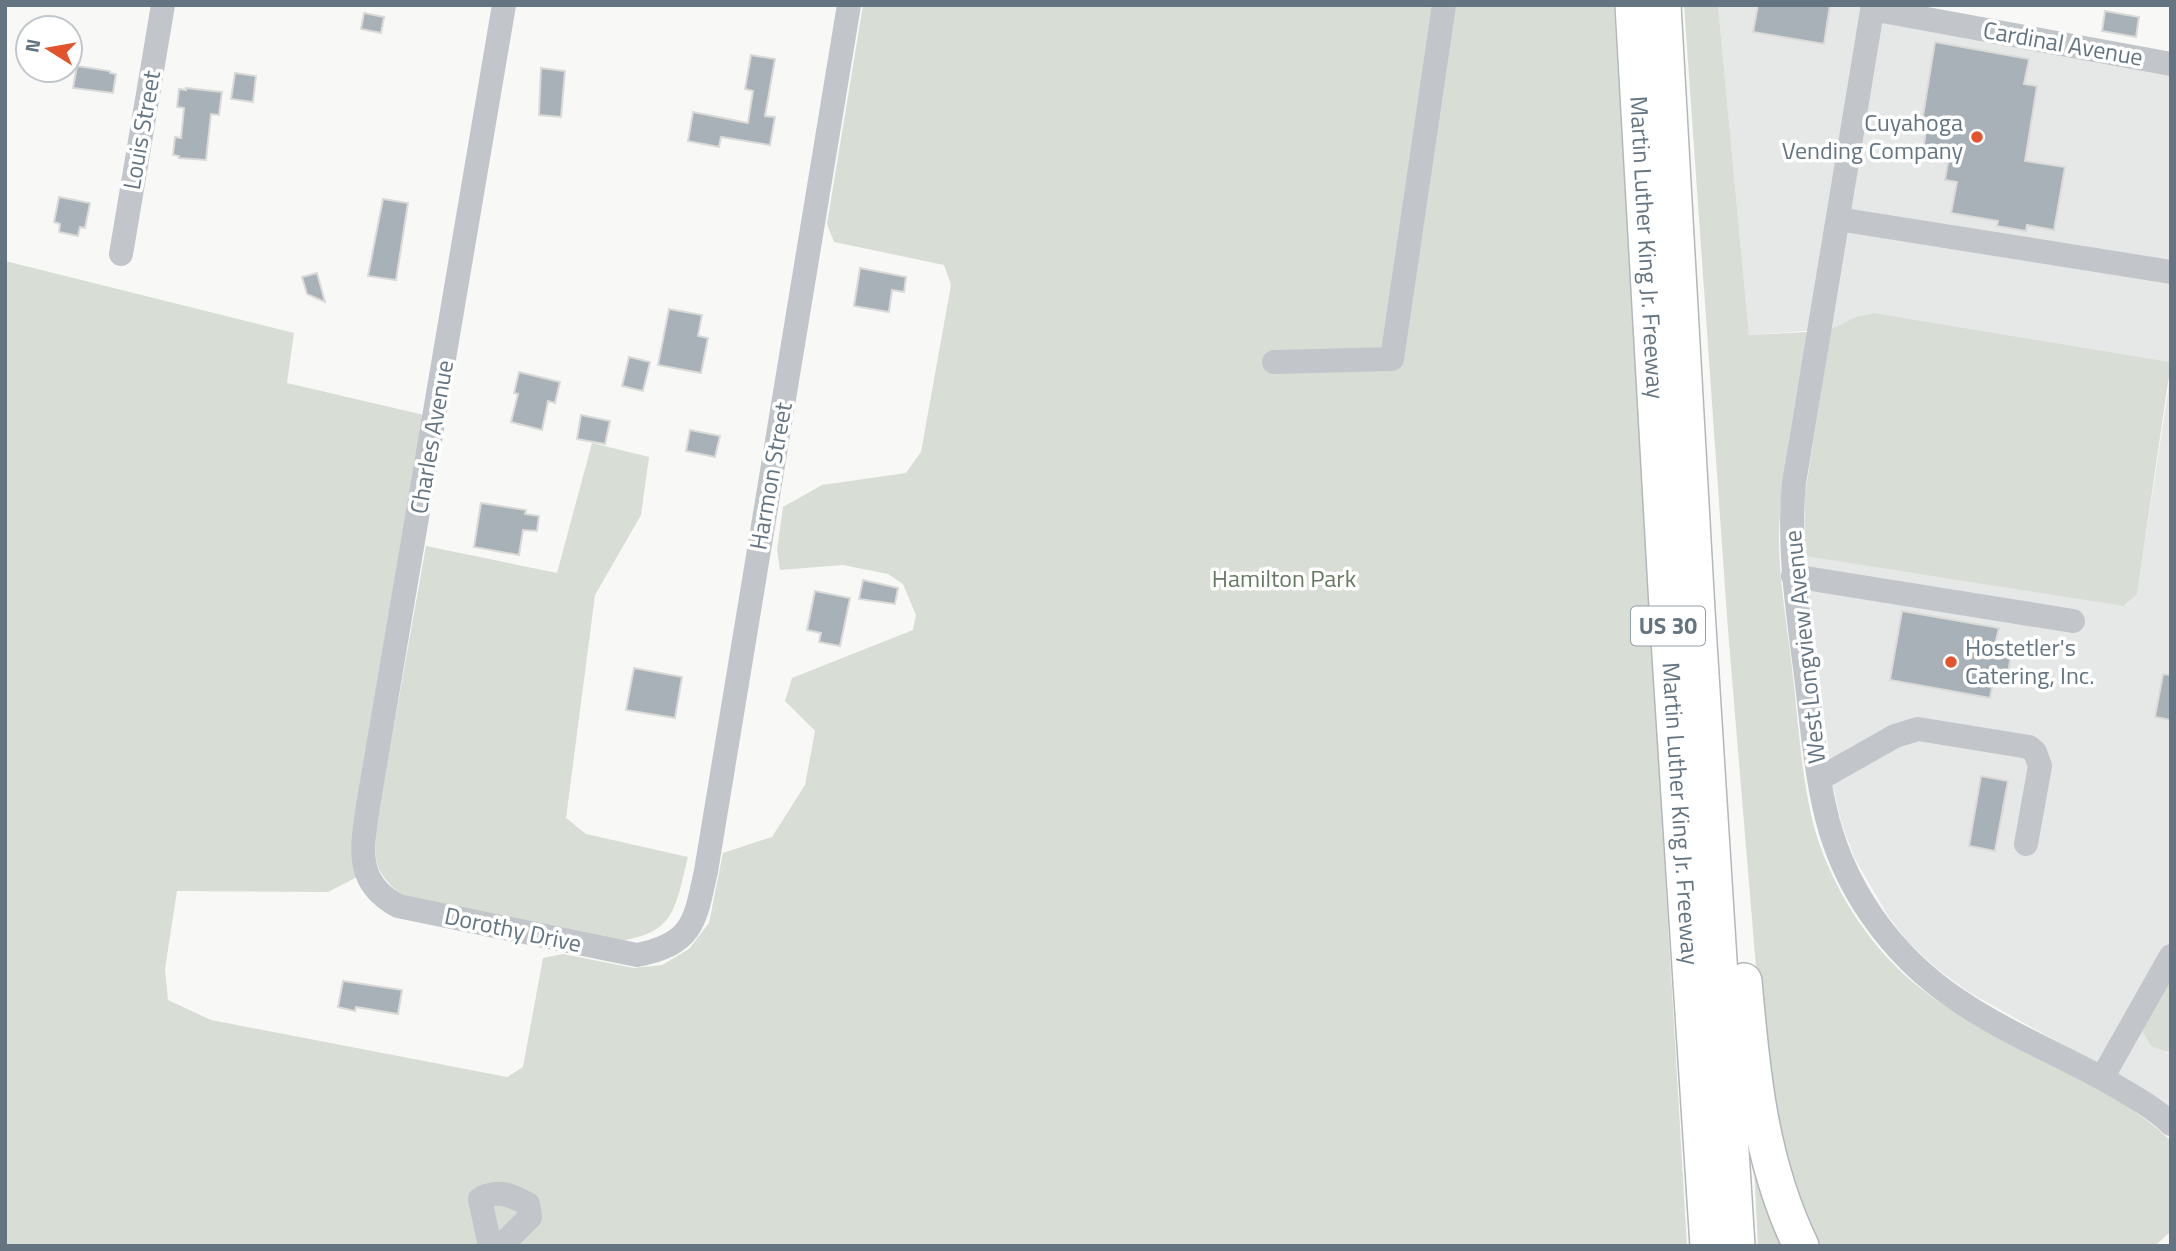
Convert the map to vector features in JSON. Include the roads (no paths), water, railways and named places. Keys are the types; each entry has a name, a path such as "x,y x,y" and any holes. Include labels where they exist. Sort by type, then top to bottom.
{"highway":[{"name":"Martin Luther King Jr. Freeway","path":"1633,5 1668,624 1708,1246"},
{"name":"Martin Luther King Jr. Freeway","path":"1663,5 1697,611 1737,1246"},
{"path":"1676,235 1703,442 1752,1064 1769,1164 1801,1246"}],"street":[{"name":"Louis Street","path":"121,254 163,5"},
{"name":"Charles Avenue","path":"365,868 362,853 368,806 504,5"},
{"name":"Harmon Street","path":"678,941 696,916 706,871 849,5"},
{"path":"1274,362 1392,359 1444,5"},
{"name":"Cardinal Avenue","path":"1873,7 2171,64"},
{"name":"West Longview Avenue","path":"1873,7 1794,483 1791,549 1793,576 1819,779 1831,835 1841,862 1867,909 1903,955 1930,979 1978,1013 2102,1078 2139,1100 2171,1124"},
{"path":"1838,219 2171,272"},
{"path":"1793,576 2073,621"},
{"path":"1819,779 1895,736 1918,729 2029,747 2035,752 2039,766 2026,844"},
{"name":"Dorothy Drive","path":"365,868 376,892 398,906 637,955 659,951 678,941"},
{"path":"2102,1078 2171,956"},
{"path":"490,1246 480,1199 491,1193 511,1195 528,1204 530,1217 501,1246"}],"place":[{"name":"Cuyahoga Vending Company","path":"1977,137"},
{"name":"Hostetler's Catering, Inc.","path":"1951,662"}],"park label":[{"name":"Hamilton Park","path":"1284,579"}]}
